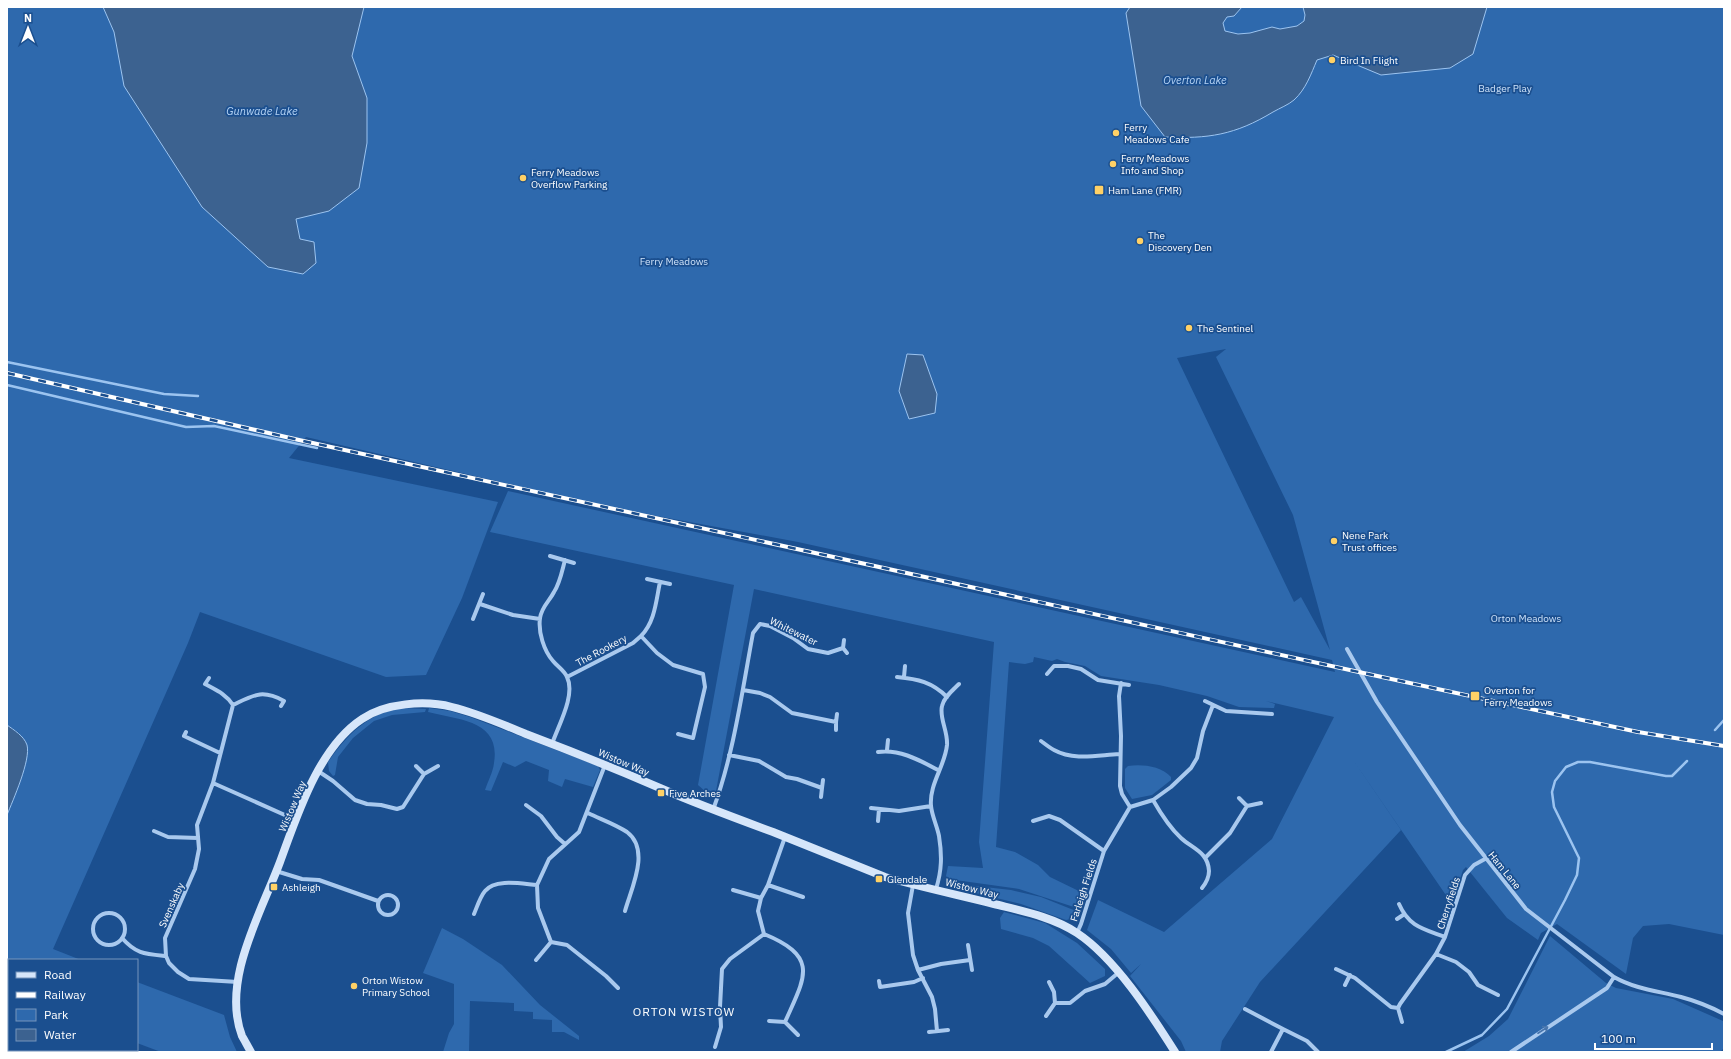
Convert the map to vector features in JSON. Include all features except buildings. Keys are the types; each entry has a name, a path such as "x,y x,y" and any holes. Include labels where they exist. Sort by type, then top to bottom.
{"street":[{"path":"550,556 574,563"},
{"name":"The Rookery","path":"552,744 566,708 569,690 567,677 552,660 544,646 540,619 545,603 554,593 558,584 565,560"},
{"path":"647,579 670,584"},
{"name":"The Rookery","path":"567,677 633,643 647,630 653,617 660,582"},
{"path":"473,619 483,594"},
{"path":"480,604 513,615 540,619"},
{"name":"Whitewater","path":"713,810 722,786 743,690 753,633 760,624 770,626 808,648 828,653 843,648"},
{"name":"The Rookery","path":"641,636 673,665 703,674 705,687 693,738 678,734"},
{"path":"844,640 843,648 847,653"},
{"name":"Ham Lane","path":"1348,649 1377,702 1460,826 1526,909 1614,977 1628,985 1682,997 1714,1008 1724,1014"},
{"path":"904,677 905,666"},
{"path":"1047,674 1054,666 1068,666 1081,669 1098,680 1129,685"},
{"path":"897,676 923,681 937,687 947,697"},
{"path":"209,678 204,686 222,693 233,705 253,695 271,694 284,701 281,706"},
{"path":"936,890 942,867 939,836 931,806 933,788 938,770 945,759 947,744 941,715 942,705 959,684"},
{"path":"1121,684 1119,696 1121,736 1119,754 1120,786 1122,794 1130,807 1153,800 1175,784 1191,768 1197,758 1203,731 1213,705"},
{"path":"743,690 760,693 770,697 792,713 836,722"},
{"path":"1205,701 1226,711 1272,714"},
{"name":"Wistow Way","path":"251,1052 242,1036 236,1001 242,962 251,934 303,800 318,772 342,735 362,719 386,708 400,705 427,704 451,706 605,764 662,790 885,877 912,885 1028,912 1050,920 1077,933 1098,950 1149,1011 1175,1052"},
{"name":"Svenskaby","path":"166,956 165,938 195,869 199,849 197,825 213,783 233,705"},
{"path":"836,730 837,714"},
{"path":"186,732 183,739 220,753"},
{"path":"887,750 888,740"},
{"path":"1041,741 1055,750 1074,756 1088,757 1119,754"},
{"path":"878,752 887,750 909,756 938,770"},
{"path":"729,755 759,761 786,777 797,778 822,788"},
{"path":"551,942 538,908 537,885 549,859 579,832 588,813 605,764"},
{"path":"416,766 424,774"},
{"path":"318,772 333,781 355,800 367,804 397,809 403,807 424,774 438,766"},
{"path":"821,797 823,780"},
{"path":"213,783 296,820"},
{"path":"1239,798 1246,806"},
{"path":"1153,800 1172,829 1181,838 1206,857 1209,875 1202,888"},
{"path":"1206,857 1230,833 1246,806 1260,803"},
{"path":"526,805 541,816 557,837 565,844"},
{"path":"871,808 899,811 931,806"},
{"name":"Farleigh Fields","path":"1077,933 1082,924 1104,851 1130,807"},
{"path":"878,821 879,809"},
{"path":"588,813 626,832 634,840 639,852 637,868 625,911"},
{"name":"Farleigh Fields","path":"1033,821 1049,816 1060,820 1104,851"},
{"path":"154,831 168,837 198,838"},
{"path":"764,934 758,911 761,898 768,885 785,837"},
{"name":"Cherryfields","path":"1398,1008 1416,980 1436,954 1445,937 1466,875 1474,865 1486,859"},
{"path":"276,871 302,879 319,880 378,901"},
{"path":"474,914 485,890 494,885 504,882 537,885"},
{"path":"768,885 803,897"},
{"path":"912,885 908,913 913,955 918,970 932,997 935,1009 937,1031"},
{"path":"733,890 761,898"},
{"path":"390,895 395,898 397,908 393,913 384,914 379,910 378,901 383,896 390,895"},
{"path":"1397,919 1403,915 1399,904"},
{"path":"106,914 115,915 123,922 124,927 122,938 114,944 103,944 95,937 93,927 94,922 97,918 106,914"},
{"name":"Cherryfields","path":"1403,915 1415,926 1445,937"},
{"path":"764,934 796,951 802,963 803,981 785,1022"},
{"path":"715,1047 721,1026 720,1007 722,969 730,959 764,934"},
{"path":"122,938 132,948 150,954 166,956 169,963 178,972 189,979 238,982"},
{"path":"536,960 551,942"},
{"path":"551,942 567,945 606,976 618,988"},
{"path":"968,945 972,970"},
{"path":"1436,954 1456,962 1469,972 1478,985 1498,995"},
{"path":"918,970 941,964 970,960"},
{"path":"1336,969 1350,975 1391,1007 1398,1008 1402,1022"},
{"path":"1055,1003 1065,1004 1074,1002 1085,991 1105,984 1118,973"},
{"path":"1345,985 1350,975"},
{"path":"1511,1052 1607,988 1614,977"},
{"path":"879,981 880,987 914,982 923,978"},
{"path":"1046,1016 1055,1003 1054,992 1049,982"},
{"path":"1245,1009 1307,1041 1318,1052"},
{"path":"769,1021 785,1022 798,1035"},
{"path":"1271,1052 1283,1029"},
{"path":"929,1032 948,1030"}],"green space":[{"path":"7,7 1724,7 1724,935 1669,924 1643,926 1633,938 1626,974 1557,924 1541,933 1538,940 1507,918 1466,867 1463,870 1452,904 1349,754 1401,830 1260,982 1222,1041 1220,1052 1186,1052 1181,1041 1130,976 1141,964 1131,973 1111,949 1087,930 1098,900 1164,932 1272,839 1334,717 1266,701 1275,704 1274,708 1239,707 1207,696 1159,685 1101,676 1085,666 1057,659 1052,661 1034,657 1033,662 1025,664 1009,662 996,847 1015,852 1038,865 1050,877 1085,894 1080,909 1019,889 948,879 946,876 948,866 983,868 979,842 994,642 754,589 716,791 706,792 698,785 734,585 490,532 508,491 1335,672 1332,660 798,542 608,507 306,437 289,458 498,502 462,598 426,675 386,677 200,612 188,643 53,949 78,959 8,959 7,1026 7,815 21,780 26,760 27,745 18,732 7,725","holes":["1226,349 1216,357 1293,515 1330,650 1301,597 1294,602 1177,358"]},
{"path":"403,708 426,709 425,712 392,715 374,721 353,738 338,757 335,775 333,776 329,771 328,762 351,734 360,726 380,714"},
{"path":"429,708 450,711 470,717 598,766 600,770 593,787 565,779 562,787 548,781 549,770 526,761 515,767 503,762 491,791 485,790 492,773 494,763 494,749 491,738 484,730 475,724 428,712"},
{"path":"1139,765 1157,768 1167,773 1171,777 1171,780 1152,795 1132,799 1125,788 1125,769 1128,766"},
{"path":"949,883 1011,890 1041,897 1081,913 1077,918 1066,920 1021,904 951,887"},
{"path":"1004,912 1045,923 1077,943 1105,969 1105,976 1090,983 1049,946 1033,938 1001,929 1000,918"},
{"path":"442,928 463,939 502,965 540,1005 579,1036 579,1040 564,1032 552,1032 552,1020 533,1019 533,1012 514,1011 514,1003 470,1001 469,1052 443,1052 449,1033 454,1024 454,984 423,973"},
{"path":"1550,936 1606,983 1616,988 1673,999 1723,1021 1724,1048 1720,1052 1463,1052 1489,1036 1508,1019"},
{"path":"138,982 224,1015 230,1037 237,1052 161,1052 138,1043"}],"water":[{"name":"Gunwade Lake","path":"103,7 364,7 352,56 367,98 367,143 359,188 329,211 296,219 300,239 314,242 316,263 303,274 268,267 202,207 124,86 114,32"},
{"name":"Overton Lake","path":"1130,7 1242,7 1234,16 1227,17 1223,23 1225,31 1238,34 1250,33 1272,27 1280,29 1297,26 1304,21 1305,15 1303,7 1487,7 1473,54 1450,68 1381,75 1333,55 1317,60 1305,86 1294,100 1259,120 1233,131 1221,134 1195,137 1165,137 1141,106 1126,13"},
{"path":"907,354 923,355 937,394 935,413 909,419 899,391"},
{"path":"7,725 24,739 28,752 21,780 7,815"}],"waterway":[{"path":"7,362 164,394 198,396"},
{"path":"7,385 186,427 214,426 317,448"},
{"path":"1715,730 1724,720"},
{"path":"1446,1052 1482,1035 1507,1009 1577,875 1579,858 1554,807 1552,792 1555,781 1566,767 1578,762 1590,762 1672,776 1687,761"}],"railway":[{"path":"7,373 299,440 1368,674 1638,732 1724,746"}],"place":[{"name":"Bird In Flight","path":"1332,60"},
{"name":"Ferry Meadows Cafe","path":"1116,133"},
{"name":"Ferry Meadows Info and Shop","path":"1113,164"},
{"name":"Ferry Meadows Overflow Parking","path":"523,178"},
{"name":"Ham Lane (FMR)","path":"1099,190"},
{"name":"The Discovery Den","path":"1140,241"},
{"name":"The Sentinel","path":"1189,328"},
{"name":"Nene Park Trust offices","path":"1334,541"},
{"name":"Overton for Ferry Meadows","path":"1475,696"},
{"name":"Five Arches","path":"661,793"},
{"name":"Glendale","path":"879,879"},
{"name":"Ashleigh","path":"274,887"},
{"name":"Orton Wistow Primary School","path":"354,986"}],"district":[{"name":"ORTON WISTOW","path":"684,1012"}],"park label":[{"name":"Badger Play","path":"1505,88"},
{"name":"Ferry Meadows","path":"674,261"},
{"name":"Orton Meadows","path":"1526,618"}]}
